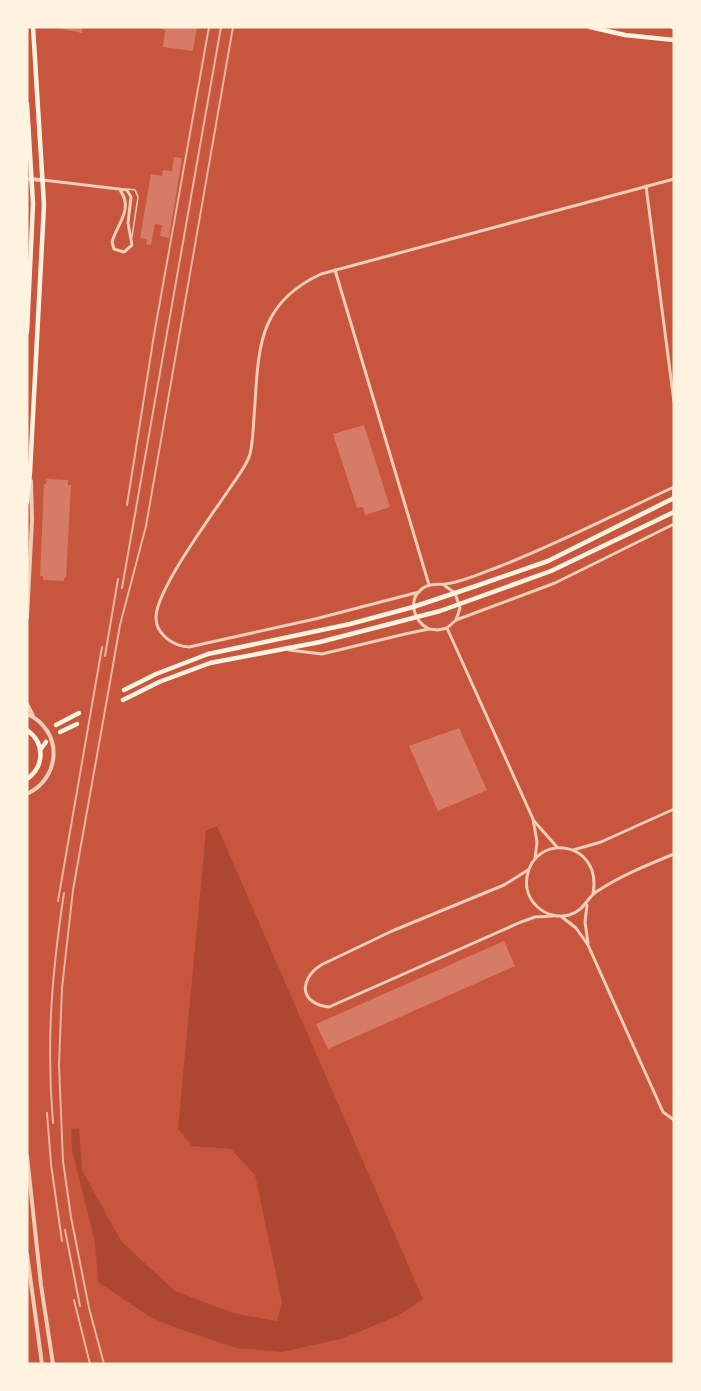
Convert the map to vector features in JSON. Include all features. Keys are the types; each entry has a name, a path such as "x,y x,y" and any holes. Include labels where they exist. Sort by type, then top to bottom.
{"main road":[{"path":"27,502 44,180 33,27"},
{"path":"590,27 625,35 674,40"},
{"path":"27,104 30,179 27,332"},
{"path":"124,690 156,674 208,654 339,627 413,607 548,561 674,499"},
{"path":"123,700 159,682 210,663 286,649 416,618 460,604 551,571 674,512"},
{"path":"56,725 79,713"},
{"path":"60,732 77,724"},
{"path":"27,730 35,734 40,750 38,766 27,779"},
{"path":"40,750 46,742"}],"street":[{"path":"30,179 127,190 131,196 128,223 132,239 130,249 124,252 117,251 112,245 112,239 125,210 124,195 120,190"},
{"path":"674,179 335,270 304,283 290,294 274,311 264,332 259,353 250,455 176,570 159,605 156,617 165,636 179,646 189,647 315,620 419,592 429,585 444,585 475,575 544,549 674,488 674,499"},
{"path":"646,186 674,402"},
{"path":"335,270 429,585"},
{"path":"27,618 32,520 30,472"},
{"path":"286,649 322,654 429,629 447,628 456,620 555,583 674,524"},
{"path":"444,585 455,592 460,604 456,620"},
{"path":"419,592 413,607 416,618 429,629"},
{"path":"447,628 533,819 537,842 535,859"},
{"path":"27,704 33,717"},
{"path":"27,714 42,723 49,732 53,743 54,759 50,774 45,781 28,795"},
{"path":"572,850 601,842 674,809"},
{"path":"533,819 558,848"},
{"path":"528,870 504,885 392,931 321,965 312,971 306,980 306,995 312,1002 329,1007 520,922 535,917 562,916 580,911 593,894 594,873 582,855 572,850 550,849 535,859 528,870 526,878 528,895 538,908 553,916"},
{"path":"593,894 618,878 674,854"},
{"path":"587,904 585,922 588,945"},
{"path":"562,916 576,928 588,945 663,1112 674,1120"},
{"path":"27,1156 41,1285 53,1364"},
{"path":"27,1254 42,1364"}],"lane":[{"path":"127,190 135,190 138,197 132,239"}],"shaded area":[{"path":"217,826 423,1299 397,1316 344,1338 283,1352 236,1348 174,1327 150,1317 98,1282 95,1242 72,1150 71,1129 79,1128 82,1170 121,1241 175,1291 233,1313 277,1321 282,1302 255,1175 231,1149 192,1146 178,1129 206,831"}],"building":[{"path":"53,27 82,27 82,33"},
{"path":"156,27 197,27 193,51 163,47 165,30"},
{"path":"174,157 182,158 169,238 160,236 162,225 155,224 151,245 146,244 147,239 140,238 151,174 162,176 163,170 172,171"},
{"path":"364,425 390,507 365,515 363,507 357,508 333,434"},
{"path":"47,479 68,480 68,485 71,485 64,581 43,580 43,576 40,576 44,484"},
{"path":"459,728 487,790 438,811 409,746"},
{"path":"504,941 515,966 328,1049 316,1024"}],"railway":[{"path":"127,505 154,335 209,27"},
{"path":"122,588 221,27"},
{"path":"104,1364 89,1308 71,1217 63,1161 59,1065 62,988 73,890 120,625 146,526 233,27"},
{"path":"105,656 118,579"},
{"path":"58,901 102,647"},
{"path":"53,1123 50,1064 51,1007 64,893"},
{"path":"47,1113 51,1164 62,1241"},
{"path":"65,1230 80,1306"},
{"path":"74,1300 90,1364"}]}
